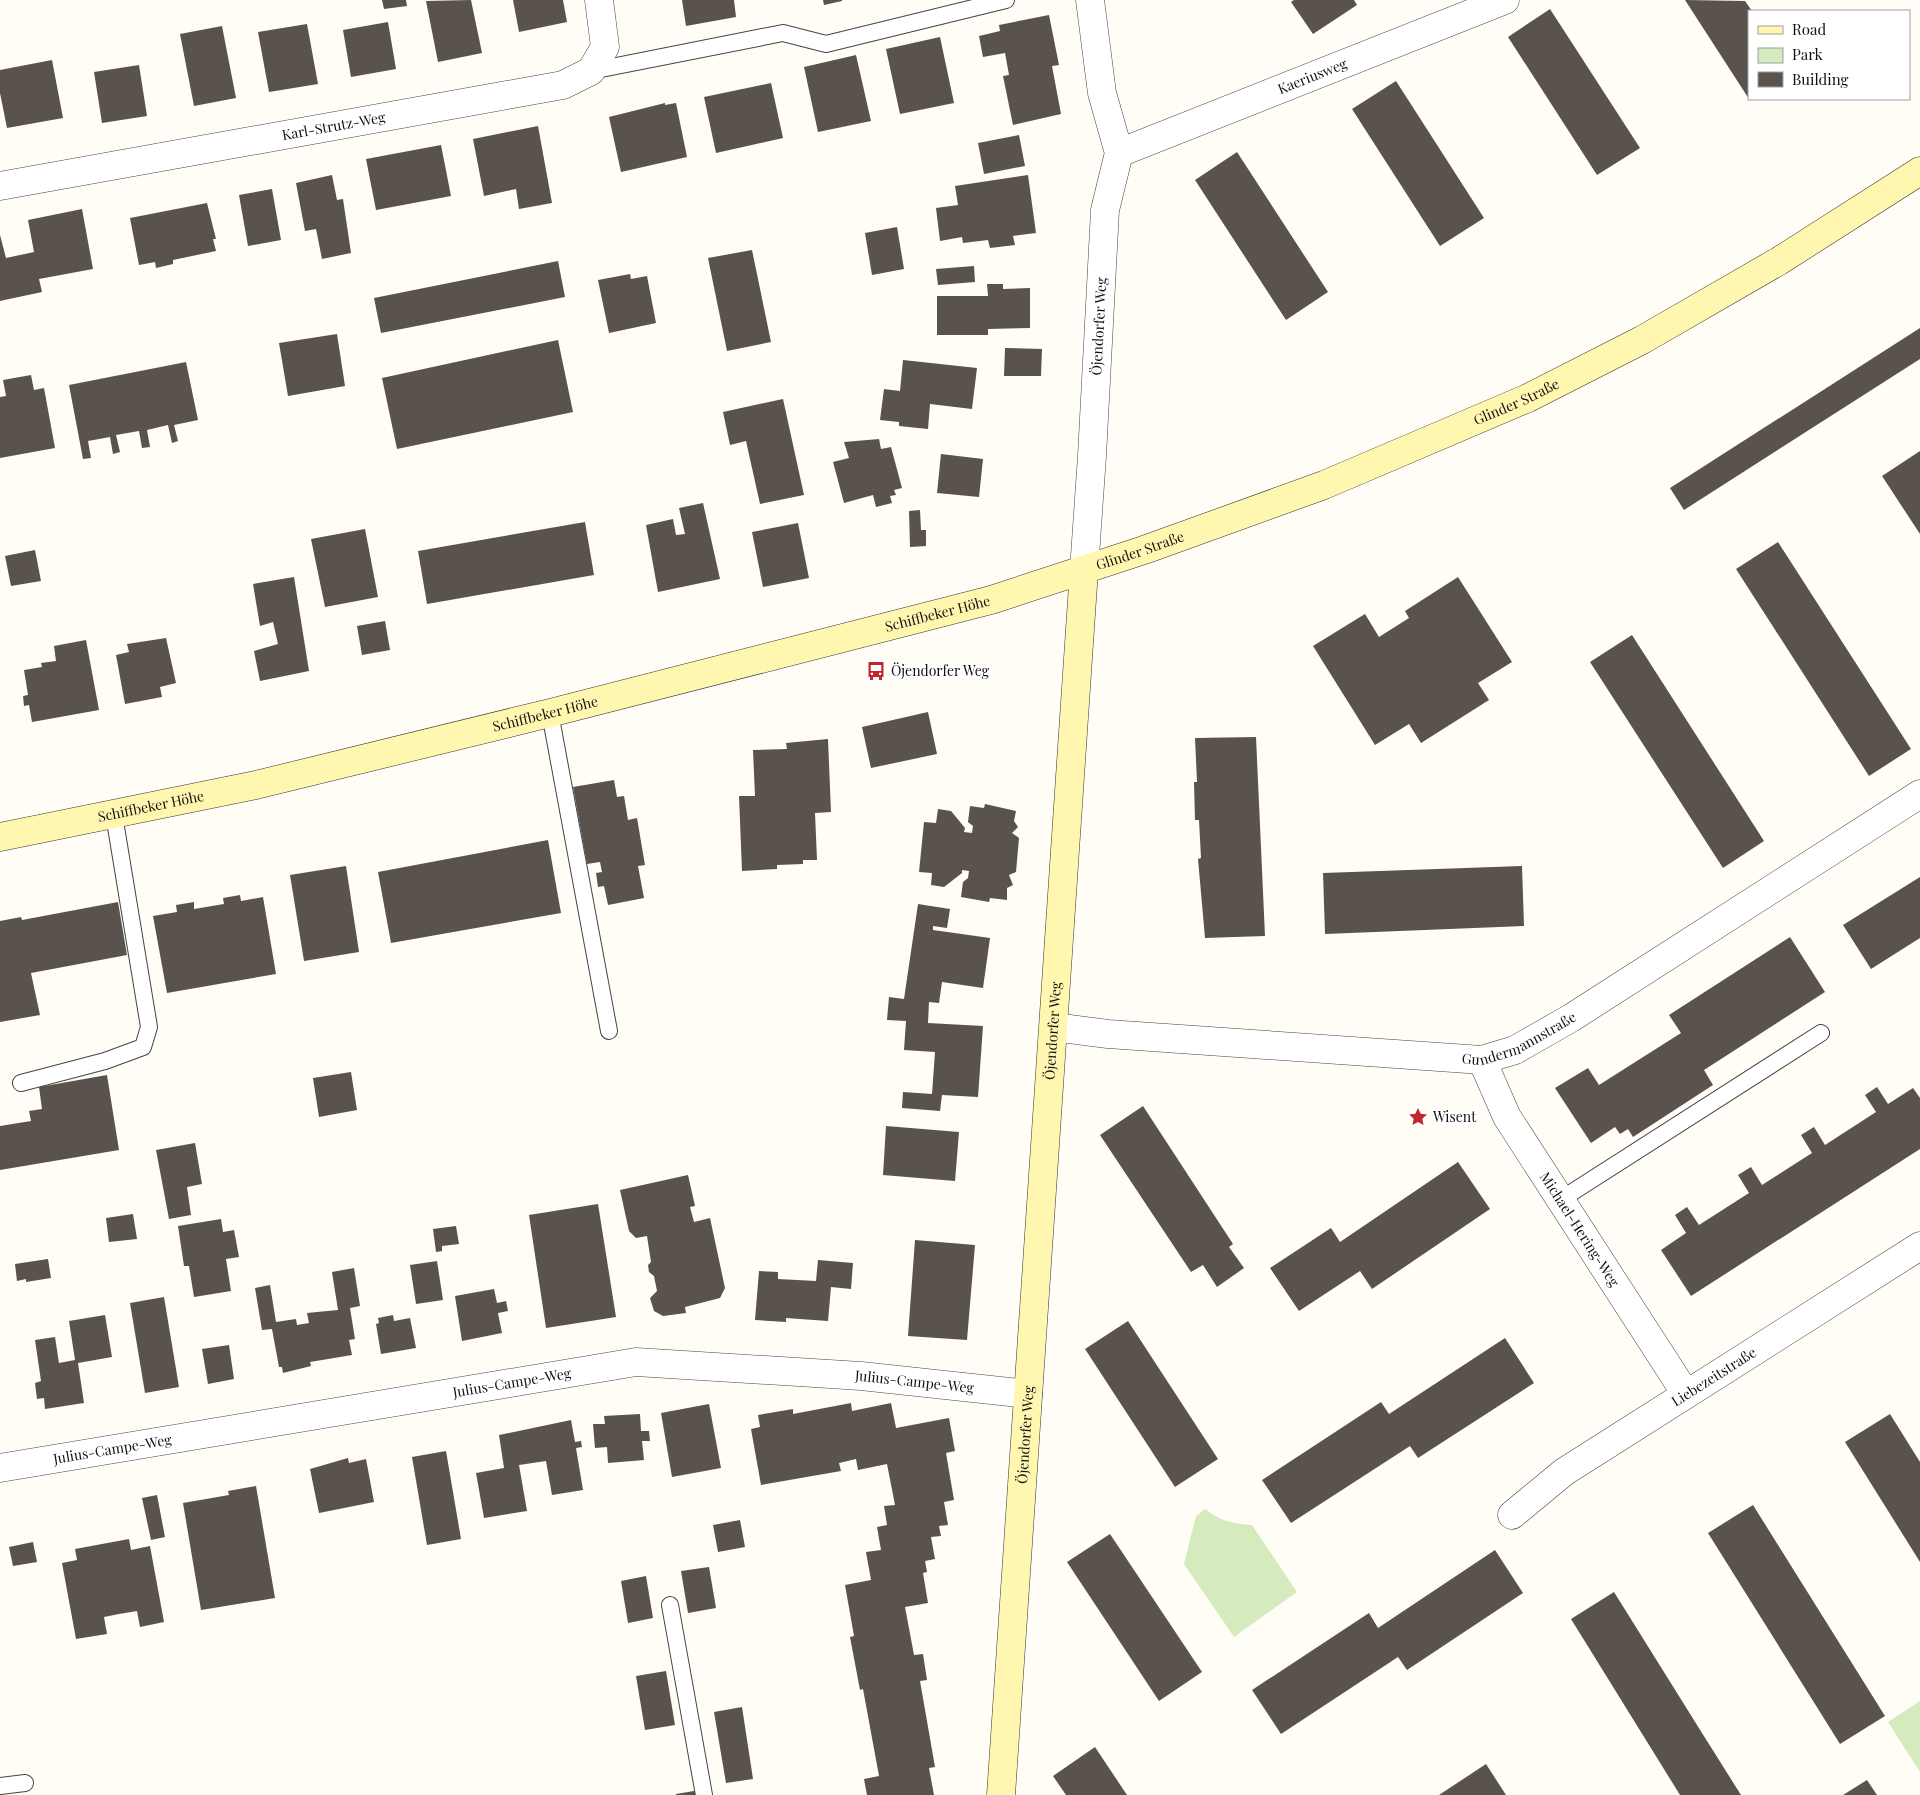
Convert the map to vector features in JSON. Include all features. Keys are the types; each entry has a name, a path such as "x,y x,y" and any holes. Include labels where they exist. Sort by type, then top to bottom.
{"main road":[{"name":"Glinder Straße","path":"1084,570 1250,513 1324,485 1528,398 1660,330 1779,261 1920,170"},
{"name":"Schiffbeker Höhe","path":"0,837 256,785 991,600 1084,570"},
{"name":"Öjendorfer Weg","path":"1001,1795 1084,570"}],"street":[{"path":"591,71 605,48 599,0"},
{"name":"Öjendorfer Weg","path":"1084,570 1105,210 1119,153 1102,93 1090,0"},
{"name":"Kaeriusweg","path":"1119,153 1505,0"},
{"name":"Karl-Strutz-Weg","path":"0,186 563,85 591,71"},
{"name":"Gundermannstraße","path":"1054,1027 1108,1034 1482,1060 1515,1050 1571,1018 1920,794"},
{"name":"Michael-Hering-Weg","path":"1482,1060 1507,1117 1686,1394"},
{"name":"Liebezeitstraße","path":"1512,1515 1564,1472 1920,1246"},
{"name":"Julius-Campe-Weg","path":"0,1468 636,1362 861,1376 1028,1394"}],"lane":[{"path":"591,71 783,33 826,44 1006,0"},
{"path":"550,712 608,1031"},
{"path":"21,1083 105,1061 143,1047 149,1027 114,815"},
{"path":"1560,1200 1821,1033"},
{"path":"670,1605 704,1795"},
{"path":"0,1786 24,1784"}],"green space":[{"path":"1205,1509 1227,1521 1252,1525 1297,1592 1234,1637 1184,1564 1196,1516"},
{"path":"1920,1701 1920,1772 1888,1722"}],"building":[{"path":"382,0 406,0 407,6 384,9"},
{"path":"471,0 482,53 438,62 426,1"},
{"path":"513,0 563,0 567,22 519,32"},
{"path":"682,0 734,0 736,17 686,26"},
{"path":"823,0 842,0 842,1 824,5"},
{"path":"1294,0 1354,0 1357,5 1313,34 1291,2"},
{"path":"1685,0 1745,1 1751,10 1748,10 1748,97"},
{"path":"1550,9 1640,148 1597,175 1508,37"},
{"path":"1049,15 1059,65 1052,66 1061,114 1013,125 1003,76 1009,75 1005,53 983,57 979,36 1000,31 999,25"},
{"path":"388,22 396,69 351,77 343,30"},
{"path":"307,24 318,84 269,92 258,32"},
{"path":"222,26 236,98 194,106 180,34"},
{"path":"940,37 954,103 900,114 886,49"},
{"path":"856,55 871,121 818,132 804,67"},
{"path":"52,60 63,118 7,128 0,93 0,70"},
{"path":"139,65 147,116 102,123 94,72"},
{"path":"1396,81 1484,218 1440,246 1352,109"},
{"path":"771,83 783,138 716,153 704,97"},
{"path":"665,103 665,105 676,103 687,157 621,172 609,117"},
{"path":"538,126 552,203 519,209 516,189 484,196 473,139"},
{"path":"1019,135 1025,166 984,174 978,143"},
{"path":"441,145 451,196 376,210 366,159"},
{"path":"1237,152 1328,292 1286,320 1195,180"},
{"path":"332,175 337,200 343,199 351,253 322,259 316,229 305,231 296,183"},
{"path":"1028,175 1036,233 1013,236 1015,245 990,248 988,240 963,243 962,237 940,241 936,208 958,205 955,186"},
{"path":"272,189 281,240 248,246 239,195"},
{"path":"207,203 216,239 213,239 216,251 173,260 173,264 156,268 155,262 139,265 130,218"},
{"path":"82,209 93,269 39,279 42,292 0,301 0,235 6,258 34,252 28,220"},
{"path":"897,227 904,269 872,275 865,233"},
{"path":"752,250 771,342 727,351 708,258"},
{"path":"558,261 565,297 381,333 374,298"},
{"path":"974,266 975,282 938,285 936,269"},
{"path":"630,274 631,279 647,276 656,323 609,333 598,280"},
{"path":"987,284 1003,284 1003,289 1030,288 1030,328 988,329 988,335 937,335 937,296 988,296"},
{"path":"1920,328 1920,359 1684,510 1670,488"},
{"path":"337,334 345,386 288,396 279,343"},
{"path":"558,340 573,412 397,449 382,378"},
{"path":"1005,348 1042,349 1041,376 1004,376"},
{"path":"903,360 977,368 972,409 930,404 928,429 899,426 899,422 880,420 884,389 900,391"},
{"path":"186,362 198,420 174,425 178,441 172,443 168,425 147,430 150,447 142,448 139,431 116,435 120,452 113,454 110,437 88,441 91,458 83,459 69,385"},
{"path":"31,375 34,390 44,388 55,448 0,458 0,397 6,396 3,380"},
{"path":"783,399 804,495 760,504 746,441 730,445 723,412"},
{"path":"879,439 881,449 891,447 902,488 894,490 896,495 890,496 892,503 876,507 873,495 844,503 833,462 849,458 844,442"},
{"path":"1920,451 1920,534 1882,476"},
{"path":"941,454 983,459 979,497 937,493"},
{"path":"703,503 720,579 658,592 646,525 673,519 676,535 685,534 679,508"},
{"path":"920,510 921,530 926,530 926,546 910,547 909,511"},
{"path":"585,522 594,575 427,604 418,551"},
{"path":"798,523 809,578 763,587 752,532"},
{"path":"365,529 378,597 325,607 311,539"},
{"path":"1778,542 1911,749 1869,776 1736,569"},
{"path":"35,550 41,581 11,586 5,556"},
{"path":"294,577 309,671 260,681 254,651 278,644 273,622 260,626 253,584"},
{"path":"1458,577 1512,662 1478,683 1489,700 1421,743 1409,724 1375,745 1313,646 1365,614 1379,637 1409,618 1405,611"},
{"path":"385,621 390,650 362,655 357,626"},
{"path":"1632,635 1764,841 1723,868 1590,662"},
{"path":"166,638 176,683 160,687 162,697 125,704 116,655 129,652 127,644"},
{"path":"86,640 99,710 32,722 29,705 24,706 23,696 28,695 24,670 42,667 41,663 56,661 54,646"},
{"path":"928,712 937,754 871,768 862,727"},
{"path":"1256,737 1265,936 1205,938 1198,859 1201,858 1199,820 1195,820 1194,782 1197,782 1195,738"},
{"path":"828,739 831,812 815,813 817,860 803,860 803,864 777,865 777,869 742,871 739,796 755,796 753,750 787,749 786,743"},
{"path":"614,780 617,797 624,796 628,820 637,818 645,865 638,866 644,898 608,905 604,886 598,887 596,873 602,872 600,862 587,864 573,787"},
{"path":"985,804 1016,811 1014,821 1018,827 1012,833 1019,838 1016,872 1009,875 1013,885 1007,888 1007,900 990,898 989,902 961,897 963,882 968,878 969,871 962,870 962,873 944,887 931,885 932,873 919,872 924,822 936,823 938,809 951,811 965,828 964,832 972,833 973,826 968,822 970,806 984,808"},
{"path":"548,840 561,913 391,943 378,872"},
{"path":"346,866 359,952 304,961 290,875"},
{"path":"1522,866 1524,926 1325,934 1323,873"},
{"path":"1920,877 1920,938 1871,969 1843,925"},
{"path":"240,895 241,901 263,897 276,974 167,993 153,916 177,912 176,905 194,902 194,909 224,904 223,898"},
{"path":"118,902 127,955 31,973 40,1015 0,1022 0,921 21,917 22,920"},
{"path":"918,904 950,909 947,928 933,926 933,930 990,938 983,988 942,982 939,1003 929,1002 928,1023 983,1026 978,1097 942,1095 940,1111 902,1108 903,1092 932,1094 935,1052 904,1050 906,1021 887,1020 889,997 904,999"},
{"path":"1790,937 1825,992 1704,1070 1713,1085 1633,1137 1628,1129 1620,1134 1615,1127 1591,1143 1555,1088 1588,1068 1599,1085 1681,1033 1669,1015"},
{"path":"351,1072 357,1110 319,1117 313,1078"},
{"path":"107,1075 119,1150 0,1170 0,1126 31,1121 29,1111 42,1109 39,1087"},
{"path":"1877,1087 1888,1104 1913,1088 1920,1098 1920,1149 1691,1296 1661,1250 1686,1233 1675,1215 1687,1207 1699,1225 1749,1193 1738,1175 1751,1167 1762,1185 1812,1153 1801,1135 1814,1127 1825,1145 1876,1112 1865,1095"},
{"path":"1143,1106 1233,1244 1229,1247 1244,1268 1217,1287 1203,1265 1191,1272 1100,1135"},
{"path":"886,1126 959,1132 955,1181 883,1175"},
{"path":"195,1143 202,1184 187,1187 191,1215 169,1219 156,1150"},
{"path":"1458,1162 1490,1209 1372,1289 1360,1271 1299,1311 1270,1268 1331,1228 1340,1242"},
{"path":"688,1175 695,1206 690,1207 694,1222 710,1218 725,1288 720,1298 685,1307 686,1313 663,1316 654,1311 650,1298 657,1291 654,1276 649,1272 648,1265 651,1262 647,1236 636,1238 629,1231 620,1190"},
{"path":"598,1204 616,1317 546,1328 529,1215"},
{"path":"133,1214 137,1239 109,1242 106,1218"},
{"path":"221,1219 223,1232 234,1230 239,1257 226,1259 231,1291 194,1297 189,1266 184,1266 178,1226"},
{"path":"456,1226 459,1244 442,1246 442,1251 436,1252 433,1229"},
{"path":"915,1240 975,1245 967,1340 908,1336"},
{"path":"48,1259 51,1278 26,1282 26,1279 17,1281 15,1264"},
{"path":"818,1260 853,1263 851,1289 831,1287 828,1321 786,1318 786,1322 755,1320 759,1271 778,1272 778,1279 816,1281"},
{"path":"437,1261 443,1300 416,1304 410,1265"},
{"path":"354,1268 360,1306 350,1308 355,1339 349,1340 352,1355 310,1362 311,1366 283,1373 282,1367 279,1367 272,1329 262,1330 255,1288 270,1285 276,1322 296,1319 297,1325 309,1323 307,1313 338,1310 332,1272"},
{"path":"494,1289 497,1303 506,1301 508,1311 498,1313 502,1333 462,1341 455,1296"},
{"path":"164,1297 179,1387 145,1393 130,1303"},
{"path":"105,1315 112,1357 78,1363 84,1403 45,1409 44,1398 37,1399 35,1383 41,1381 35,1340 55,1337 59,1363 75,1360 69,1321"},
{"path":"393,1315 394,1321 410,1318 416,1348 381,1354 376,1324 379,1323 378,1318"},
{"path":"1128,1321 1218,1459 1175,1487 1085,1349"},
{"path":"1505,1338 1534,1383 1418,1458 1410,1446 1291,1523 1262,1480 1381,1402 1389,1414"},
{"path":"229,1345 234,1379 208,1384 202,1349"},
{"path":"851,1403 852,1411 891,1403 896,1428 949,1418 955,1451 946,1453 954,1500 944,1502 948,1525 939,1526 941,1536 931,1537 935,1559 925,1561 927,1572 923,1573 928,1603 905,1607 914,1655 923,1654 927,1680 920,1681 935,1767 929,1768 934,1795 867,1795 864,1779 879,1776 863,1689 860,1690 850,1637 854,1636 845,1585 871,1580 866,1552 881,1550 877,1527 887,1525 884,1506 895,1505 887,1464 858,1470 856,1459 839,1463 841,1471 761,1485 751,1429 760,1427 758,1415 793,1409 793,1414"},
{"path":"709,1404 721,1468 672,1477 661,1413"},
{"path":"640,1414 641,1431 649,1431 650,1441 642,1441 644,1460 608,1463 607,1447 595,1448 593,1424 605,1424 604,1416"},
{"path":"1890,1414 1920,1462 1920,1562 1845,1442"},
{"path":"571,1420 575,1442 581,1441 582,1447 576,1448 583,1490 552,1495 546,1461 519,1465 527,1511 484,1518 476,1473 504,1468 499,1435"},
{"path":"446,1451 461,1539 427,1545 412,1457"},
{"path":"348,1458 349,1463 366,1459 374,1502 319,1513 310,1469"},
{"path":"256,1486 275,1598 201,1610 183,1503 229,1495 228,1491"},
{"path":"157,1495 165,1537 151,1540 142,1498"},
{"path":"1753,1505 1885,1716 1840,1744 1708,1533"},
{"path":"740,1520 745,1547 718,1552 713,1525"},
{"path":"1110,1534 1202,1672 1159,1701 1067,1562"},
{"path":"129,1539 131,1550 150,1546 164,1622 140,1627 137,1611 119,1614 104,1617 107,1634 76,1639 62,1563 77,1560 75,1549"},
{"path":"33,1542 37,1562 13,1566 9,1547"},
{"path":"1495,1550 1523,1593 1407,1670 1398,1657 1281,1734 1252,1690 1369,1613 1378,1628"},
{"path":"709,1567 716,1608 688,1613 681,1571"},
{"path":"646,1576 653,1618 628,1623 621,1581"},
{"path":"1614,1592 1741,1795 1680,1795 1571,1619"},
{"path":"666,1671 675,1725 645,1730 636,1676"},
{"path":"742,1707 753,1779 726,1783 714,1712"},
{"path":"1095,1747 1127,1795 1066,1795 1053,1776"},
{"path":"1486,1764 1506,1795 1439,1795"},
{"path":"1867,1780 1877,1795 1843,1795"},
{"path":"700,1790 700,1795 676,1795 676,1794"}],"place":[{"name":"Öjendorfer Weg","path":"876,671"},
{"name":"Wisent","path":"1418,1117"}]}
